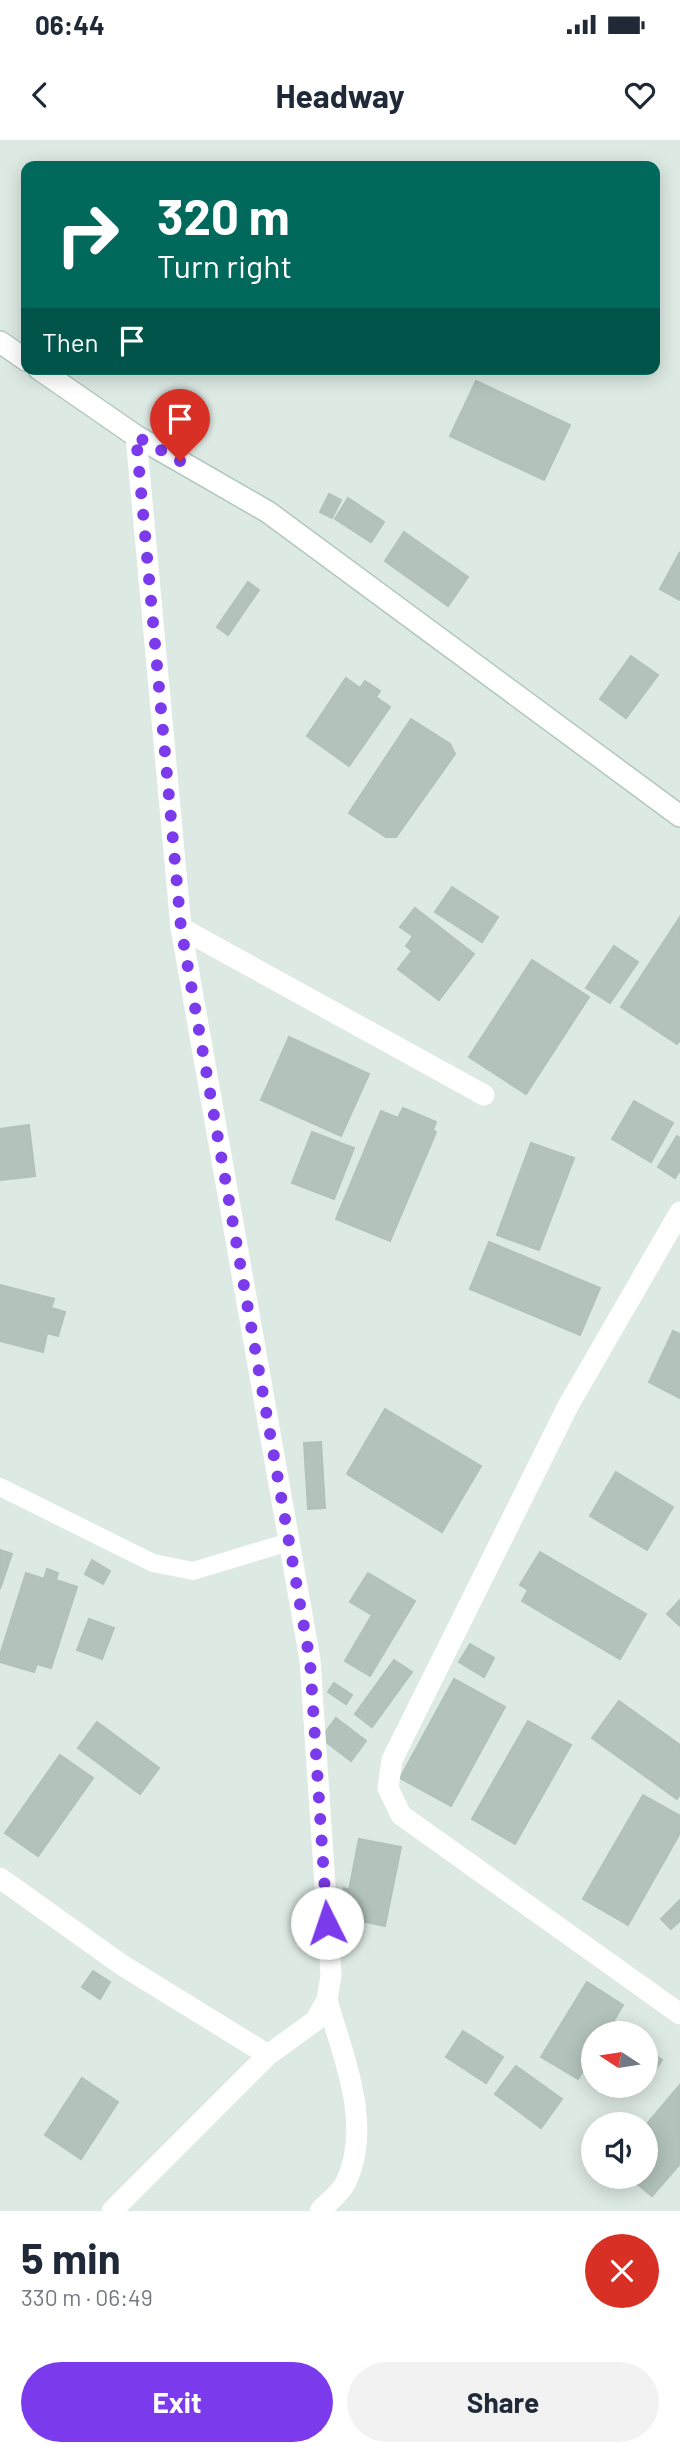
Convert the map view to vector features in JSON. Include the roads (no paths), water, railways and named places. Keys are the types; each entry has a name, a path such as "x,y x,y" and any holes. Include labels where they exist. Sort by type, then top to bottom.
{"street":[{"path":"0,342 21,357"},
{"path":"48,375 136,436 268,512 680,816"},
{"path":"112,2211 268,2055 309,2028 323,2011 331,1975 310,1661 181,928 136,436"},
{"path":"181,928 484,1095"},
{"path":"678,1219 568,1406 392,1760 388,1788 401,1815 680,2014"},
{"path":"0,1878 134,1972 268,2055"},
{"path":"320,2211 345,2183 356,2140 354,2096 327,2000"}],"lane":[{"path":"0,1487 153,1563 193,1572 289,1542"}]}
